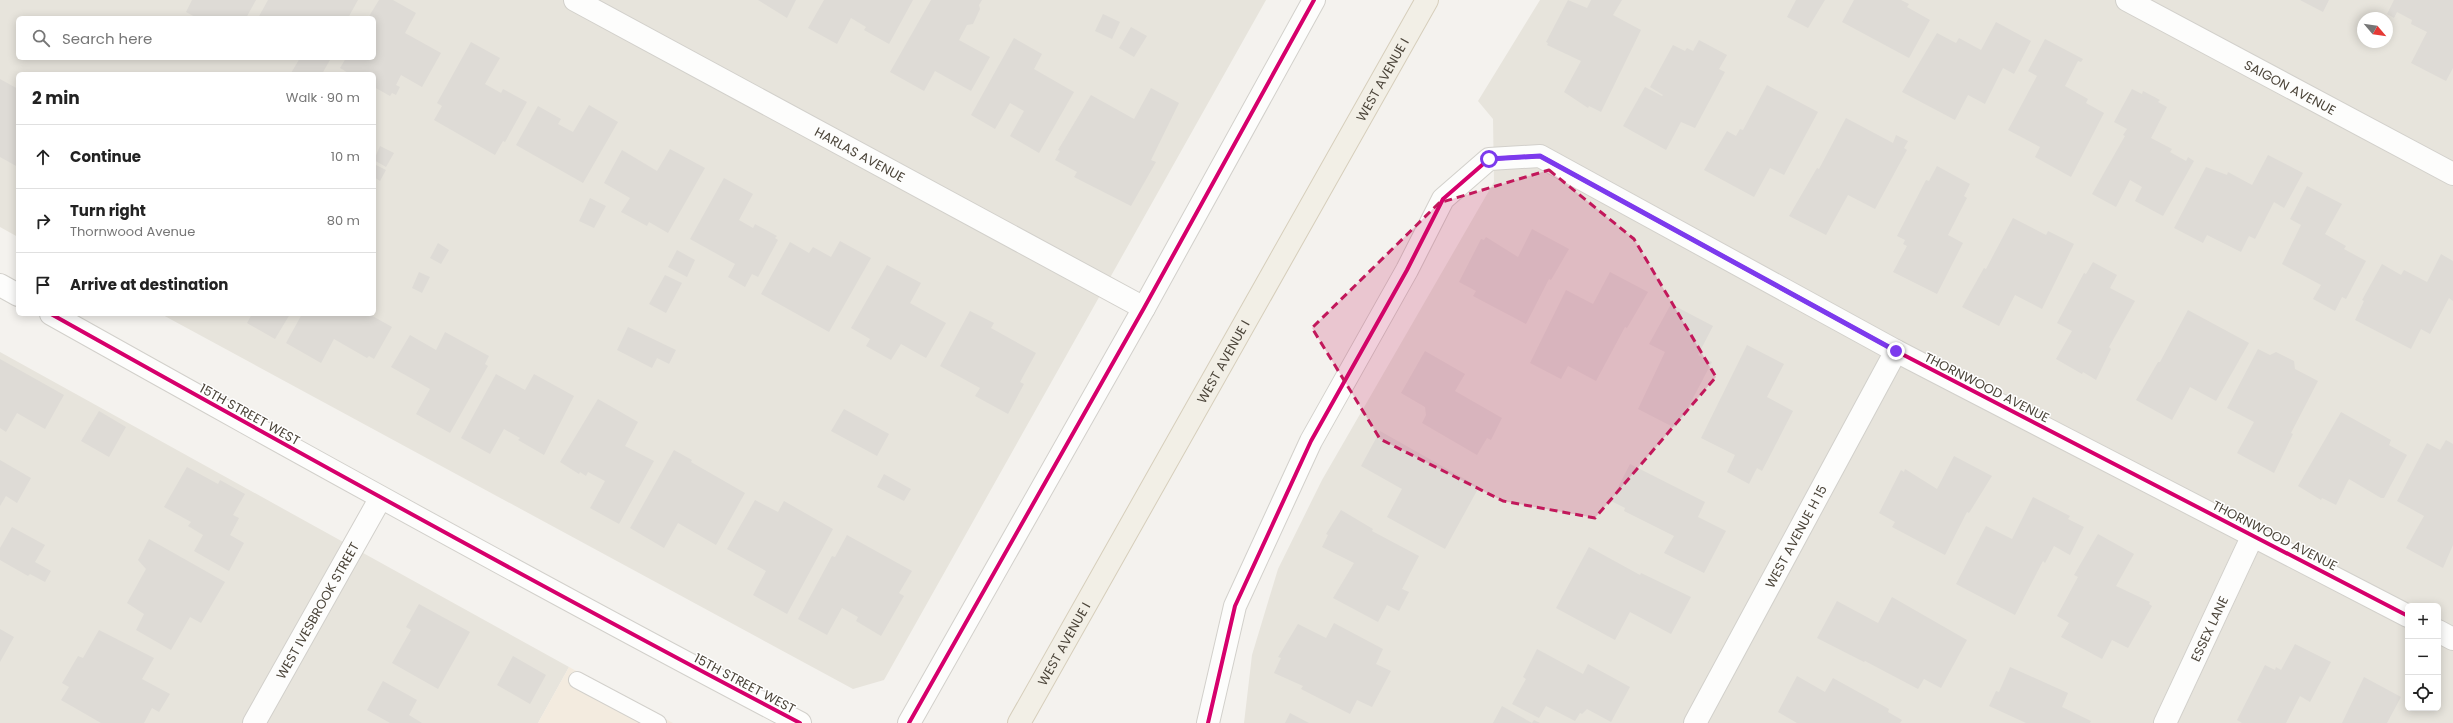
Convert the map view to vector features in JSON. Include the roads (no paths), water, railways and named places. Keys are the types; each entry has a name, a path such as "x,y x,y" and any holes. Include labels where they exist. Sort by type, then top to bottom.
{"main road":[{"name":"WEST AVENUE I","path":"1019,723 1426,0"}],"street":[{"name":"HARLAS AVENUE","path":"575,0 1144,308"},
{"path":"909,723 1144,308 1314,0"},
{"name":"SAIGON AVENUE","path":"2127,0 2453,174"},
{"name":"THORNWOOD AVENUE","path":"1208,723 1235,606 1310,441 1407,270 1444,199 1489,159 1540,156 1896,351 2405,614"},
{"path":"0,285 16,294"},
{"name":"15TH STREET WEST","path":"55,316 380,499 610,624 800,723"},
{"name":"WEST AVENUE H 15","path":"1695,723 1896,351"},
{"name":"WEST IVESBROOK STREET","path":"254,723 380,499"},
{"name":"ESSEX LANE","path":"2165,723 2253,535"},
{"path":"2441,633 2453,639"}],"lane":[{"path":"578,680 658,723"}]}
